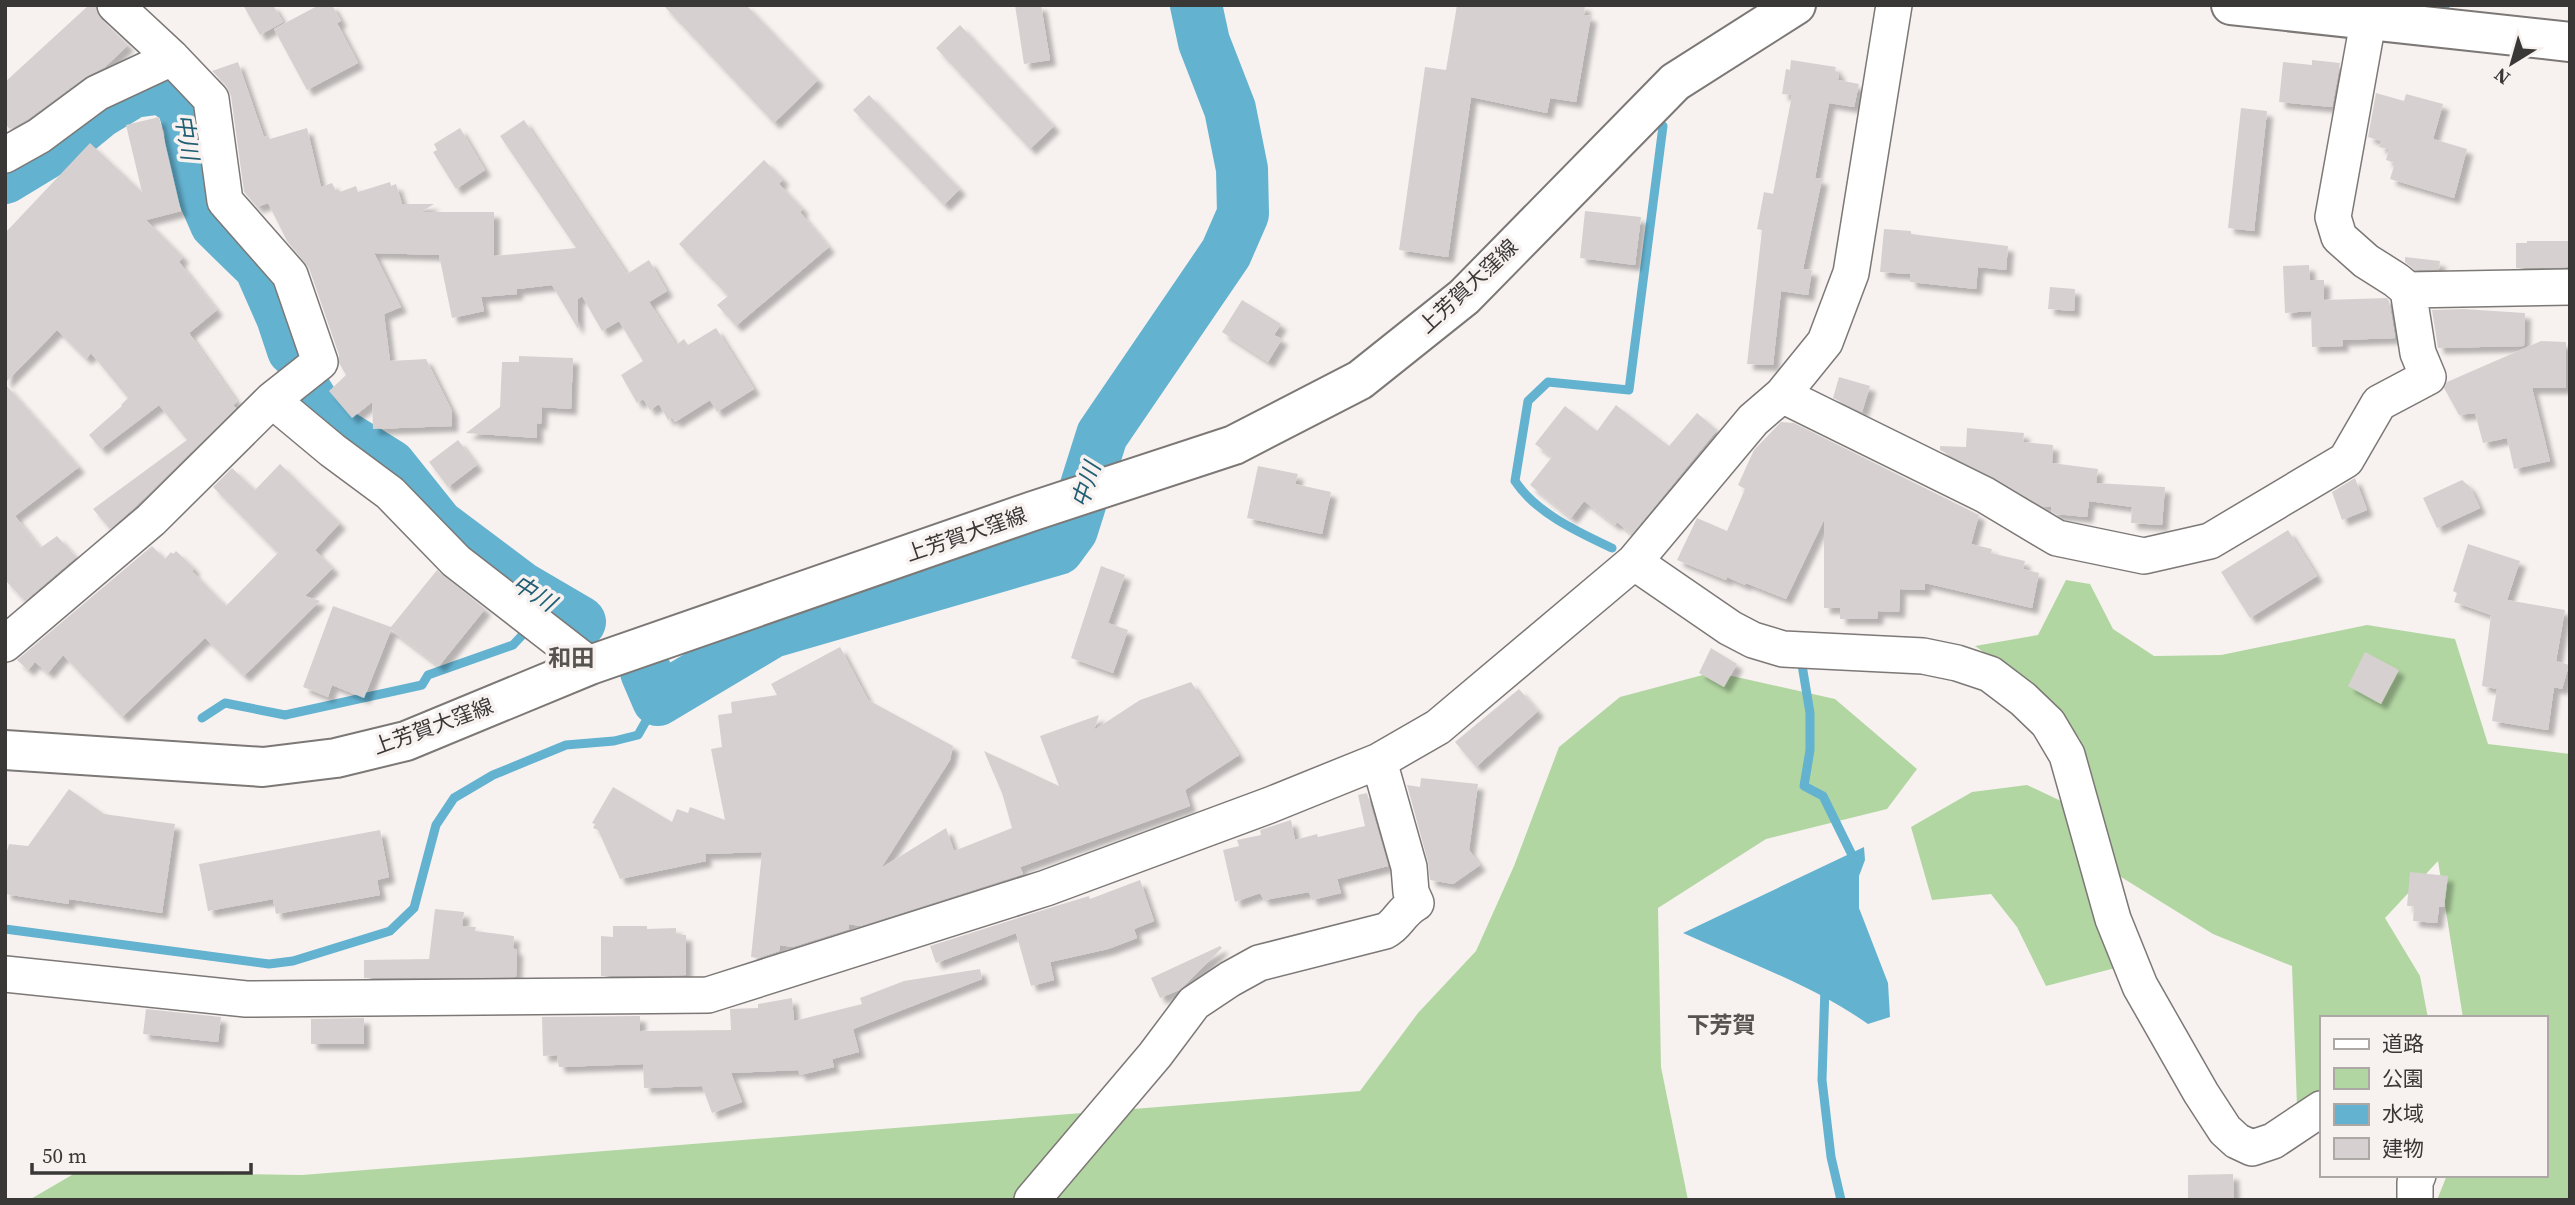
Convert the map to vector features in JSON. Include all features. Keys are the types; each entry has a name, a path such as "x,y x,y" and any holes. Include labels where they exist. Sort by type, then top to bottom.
{"main road":[{"name":"上芳賀大窪線","path":"5,750 263,767 336,758 405,741 590,665 1033,510 1234,445 1360,380 1464,297 1675,82 1796,5"},
{"path":"2231,5 2370,13 2570,42"}],"street":[{"path":"5,644 151,520 272,400 320,362 290,275 225,201 211,99 115,5"},
{"path":"5,974 246,999 708,995 1046,888 1270,805 1379,761 1438,727 1634,562 1753,420 1782,395 1825,342 1851,273 1894,5"},
{"path":"2370,13 2333,217 2339,237 2366,261 2408,290 2570,287"},
{"path":"5,155 39,135 97,93 172,58"},
{"path":"1782,395 1985,495 2057,538 2144,556 2210,541 2346,460 2379,403 2428,377 2418,353 2408,290"},
{"path":"272,400 332,450 390,493 456,561 590,665"},
{"path":"1634,562 1730,628 1753,640 1783,649 1923,656 1956,663 1990,674 2023,698 2048,723 2067,755 2113,919 2140,986 2225,1130 2237,1141 2252,1148 2273,1141 2320,1110"},
{"path":"1032,1200 1155,1055 1194,1003 1259,963 1391,928 1405,909 1416,903 1411,892 1409,867 1379,761"},
{"path":"2415,1200 2417,1177"}],"green space":[{"path":"2066,580 2090,584 2113,629 2154,656 2221,655 2367,625 2455,639 2488,744 2570,754 2570,1200 2437,1200 2446,1177 2547,1177 2547,1016 2463,1016 2438,861 2385,918 2420,976 2428,1016 2320,1016 2320,1091 2297,1106 2292,966 2213,934 2113,872 2082,769 2080,739 2044,695 1975,646 2038,635"},
{"path":"1714,672 1835,699 1917,769 1887,809 1766,839 1658,908 1661,1067 1688,1200 29,1200 77,1172 302,1175 1360,1091 1418,1013 1476,951 1514,866 1559,747 1620,697"},
{"path":"2027,785 2061,801 2119,967 2046,986 2017,927 1991,894 1932,900 1911,827 1972,792"}],"water":[{"path":"1864,847 1865,860 1859,876 1859,908 1888,983 1890,1017 1868,1024 1801,985 1683,933"}],"building":[{"path":"89,5 95,5 101,19 128,45 105,67 85,77 10,129 5,124 5,82"},
{"path":"243,5 273,5 283,22 260,35"},
{"path":"319,5 332,5 341,21 337,23 358,63 307,90 274,29"},
{"path":"663,5 746,5 818,80 774,123"},
{"path":"1015,5 1041,5 1050,60 1024,64"},
{"path":"1457,5 1585,5 1584,15 1591,16 1576,102 1550,98 1547,113 1471,97 1448,257 1399,250 1425,67 1446,70"},
{"path":"960,25 1054,126 1030,149 936,48"},
{"path":"1791,60 1836,67 1835,71 1839,72 1838,80 1859,84 1854,107 1829,103 1815,178 1822,179 1803,269 1812,270 1808,295 1781,291 1773,365 1747,364 1762,230 1757,229 1764,192 1773,194 1792,95 1782,94 1786,69 1790,70"},
{"path":"2312,60 2340,63 2332,107 2279,102 2283,62 2312,65"},
{"path":"238,62 264,137 268,136 270,139 307,128 321,187 332,183 337,193 356,186 358,192 390,182 391,186 396,184 402,204 434,204 421,212 494,212 494,256 576,248 500,136 524,120 627,274 649,260 667,291 649,302 676,345 684,339 688,345 716,328 754,389 717,412 710,400 675,422 672,417 668,420 659,404 650,410 643,399 637,403 621,375 643,361 619,321 602,331 582,296 578,299 578,329 552,285 517,289 517,294 481,297 484,311 452,318 439,255 374,253 401,307 384,314 390,361 426,359 452,411 452,426 373,429 372,402 352,418 329,391 346,375 339,363 339,355 309,268 287,241 268,203 257,207 244,192 231,96 226,85 212,71"},
{"path":"2376,93 2404,101 2406,94 2443,104 2433,139 2467,149 2454,198 2390,179 2395,163 2386,160 2389,149 2379,147 2381,141 2368,137"},
{"path":"869,95 960,189 944,205 853,110"},
{"path":"2241,108 2267,111 2254,231 2228,228"},
{"path":"159,117 181,211 146,220 183,257 179,262 217,310 189,333 237,402 233,405 236,408 110,529 93,509 187,440 159,405 101,449 89,435 128,398 91,353 86,359 57,330 5,383 5,233 90,143 142,192 126,125"},
{"path":"460,128 485,170 456,189 433,152 437,150 434,144"},
{"path":"764,160 783,179 779,184 803,209 800,212 829,247 736,326 717,305 728,296 679,244"},
{"path":"1585,211 1641,217 1635,265 1580,258"},
{"path":"1884,229 2008,246 2006,270 1978,267 1976,289 1910,282 1910,274 1880,272"},
{"path":"2569,241 2568,267 2516,268 2516,243"},
{"path":"2405,257 2440,261 2439,269 2415,270 2405,262"},
{"path":"2309,265 2310,280 2324,280 2324,300 2387,298 2395,338 2342,340 2343,346 2312,347 2311,311 2285,313 2283,266"},
{"path":"2050,287 2075,289 2074,311 2048,309"},
{"path":"1242,300 1281,324 1274,335 1282,339 1268,362 1222,332"},
{"path":"2432,310 2525,313 2524,346 2438,348"},
{"path":"2541,341 2566,342 2566,388 2532,388 2550,461 2514,469 2507,438 2483,443 2475,413 2459,415 2444,388 2447,382"},
{"path":"519,356 573,358 571,409 542,407 541,424 537,423 537,438 466,433 500,407 502,362 519,362"},
{"path":"1839,377 1870,386 1862,412 1833,398"},
{"path":"5,384 79,467 15,516 40,548 57,536 76,557 25,601 5,580"},
{"path":"1616,405 1669,446 1697,413 1717,430 1632,534 1617,522 1615,525 1584,501 1571,518 1530,485 1552,457 1535,444 1565,406 1597,431"},
{"path":"1781,422 1794,423 1979,515 1971,544 1992,549 1991,553 2025,561 2023,569 2039,573 2032,608 1925,583 1925,590 1900,589 1899,612 1878,611 1877,619 1840,619 1840,608 1824,608 1824,520 1786,599 1746,583 1745,585 1727,577 1726,580 1677,560 1697,518 1727,531 1745,489 1738,485 1754,450"},
{"path":"1967,428 2024,433 2023,442 2053,445 2052,463 2098,469 2096,483 2165,487 2162,525 2131,523 2132,507 2089,501 2087,517 2055,514 2051,507 2044,507 1940,450 1940,446 1966,447"},
{"path":"458,440 477,465 448,487 429,462"},
{"path":"280,464 340,523 315,550 333,568 305,596 320,601 244,676 205,638 122,717 63,655 48,673 35,662 28,670 17,660 152,546 165,559 171,552 173,554 176,551 226,606 278,553 213,487 232,468 255,490"},
{"path":"1258,466 1298,474 1295,484 1331,492 1322,534 1247,518"},
{"path":"2355,478 2367,510 2342,520 2332,492"},
{"path":"2462,480 2470,487 2480,508 2437,528 2423,498"},
{"path":"2288,530 2317,576 2250,618 2221,572"},
{"path":"2468,544 2520,561 2507,600 2565,610 2556,661 2569,665 2562,689 2554,687 2548,730 2492,721 2497,689 2482,686 2491,615 2454,602 2457,593 2453,591"},
{"path":"1101,566 1125,575 1108,623 1128,630 1113,673 1071,658"},
{"path":"437,570 485,609 439,666 391,630 364,698 332,685 328,697 303,687 333,606 391,627"},
{"path":"840,647 868,700 953,746 950,760 881,868 946,828 954,851 1012,828 1002,793 984,751 1059,786 1040,736 1099,715 1094,730 1140,700 1191,682 1239,755 1185,790 1190,806 1020,867 1023,874 860,926 849,924 849,929 792,947 780,945 779,951 758,958 751,957 762,852 705,854 706,861 620,879 598,830 593,828 595,824 592,823 613,787 672,822 677,809 688,813 690,807 725,820 711,749 722,747 718,715 732,713 731,702 777,695 771,684"},
{"path":"1711,648 1737,664 1724,687 1699,673"},
{"path":"2365,652 2399,670 2381,704 2348,686"},
{"path":"1519,689 1538,711 1476,767 1455,742"},
{"path":"1421,778 1478,784 1469,850 1480,865 1453,884 1430,880 1428,862 1407,785 1420,787"},
{"path":"69,789 104,814 175,824 162,913 69,899 69,904 5,894 5,858 9,844 28,846"},
{"path":"1367,793 1388,866 1337,879 1341,893 1312,900 1309,892 1264,900 1260,893 1235,902 1223,850 1239,846 1237,840 1261,835 1260,830 1291,820 1295,840 1365,826 1358,795"},
{"path":"380,830 389,877 377,880 380,895 276,914 273,899 208,911 199,864"},
{"path":"2410,872 2448,876 2444,907 2439,907 2437,923 2413,921 2414,906 2407,906"},
{"path":"1140,880 1154,921 1134,929 1137,938 1108,949 1050,962 1054,980 1031,986 1016,933 936,963 930,946 1089,896 1090,899"},
{"path":"435,909 464,912 462,926 476,927 475,931 514,936 513,948 517,950 516,977 364,978 364,960 429,959"},
{"path":"613,926 676,928 676,935 686,935 686,975 601,976 601,936 613,937"},
{"path":"1220,946 1222,948 1179,990 1160,998 1151,978"},
{"path":"980,969 982,979 853,1029 859,1052 832,1059 834,1067 800,1075 798,1070 731,1073 742,1102 712,1113 702,1086 644,1088 643,1064 559,1067 557,1055 543,1056 542,1017 640,1016 640,1031 731,1030 730,1009 758,1008 758,1004 792,998 794,1021 862,1004 860,998 904,981"},
{"path":"146,1009 221,1017 218,1042 143,1034"},
{"path":"364,1018 364,1044 311,1044 311,1019"},
{"path":"2233,1174 2234,1200 2188,1200 2188,1175"}],"waterway":[{"name":"中川","path":"646,672 658,700 772,632 1058,549 1072,530 1102,435 1226,253 1243,214 1242,169 1230,109 1204,42 1196,5"},
{"path":"2412,5 2445,9"},
{"name":"中川","path":"5,178 61,144 100,112 133,92 163,88 182,103 190,128 192,169 216,224 260,267 293,350"},
{"path":"1612,548 1546,512 1534,503 1515,481 1528,401 1548,382 1629,390 1663,126"},
{"name":"中川","path":"307,393 327,426 390,465 438,525 522,588 580,622"},
{"path":"543,613 551,605"},
{"path":"202,718 225,703 285,715 422,685 428,675 513,645 528,629"},
{"path":"1801,659 1810,713 1810,750 1804,786 1823,796 1854,859"},
{"path":"5,929 269,964 293,961 390,931 414,908 436,825 454,798 493,775 566,745 614,741 638,735 658,700"},
{"path":"1825,987 1822,1080 1831,1157 1841,1200"}],"district":[{"name":"和田","path":"571,658"},
{"name":"下芳賀","path":"1721,1025"}]}
